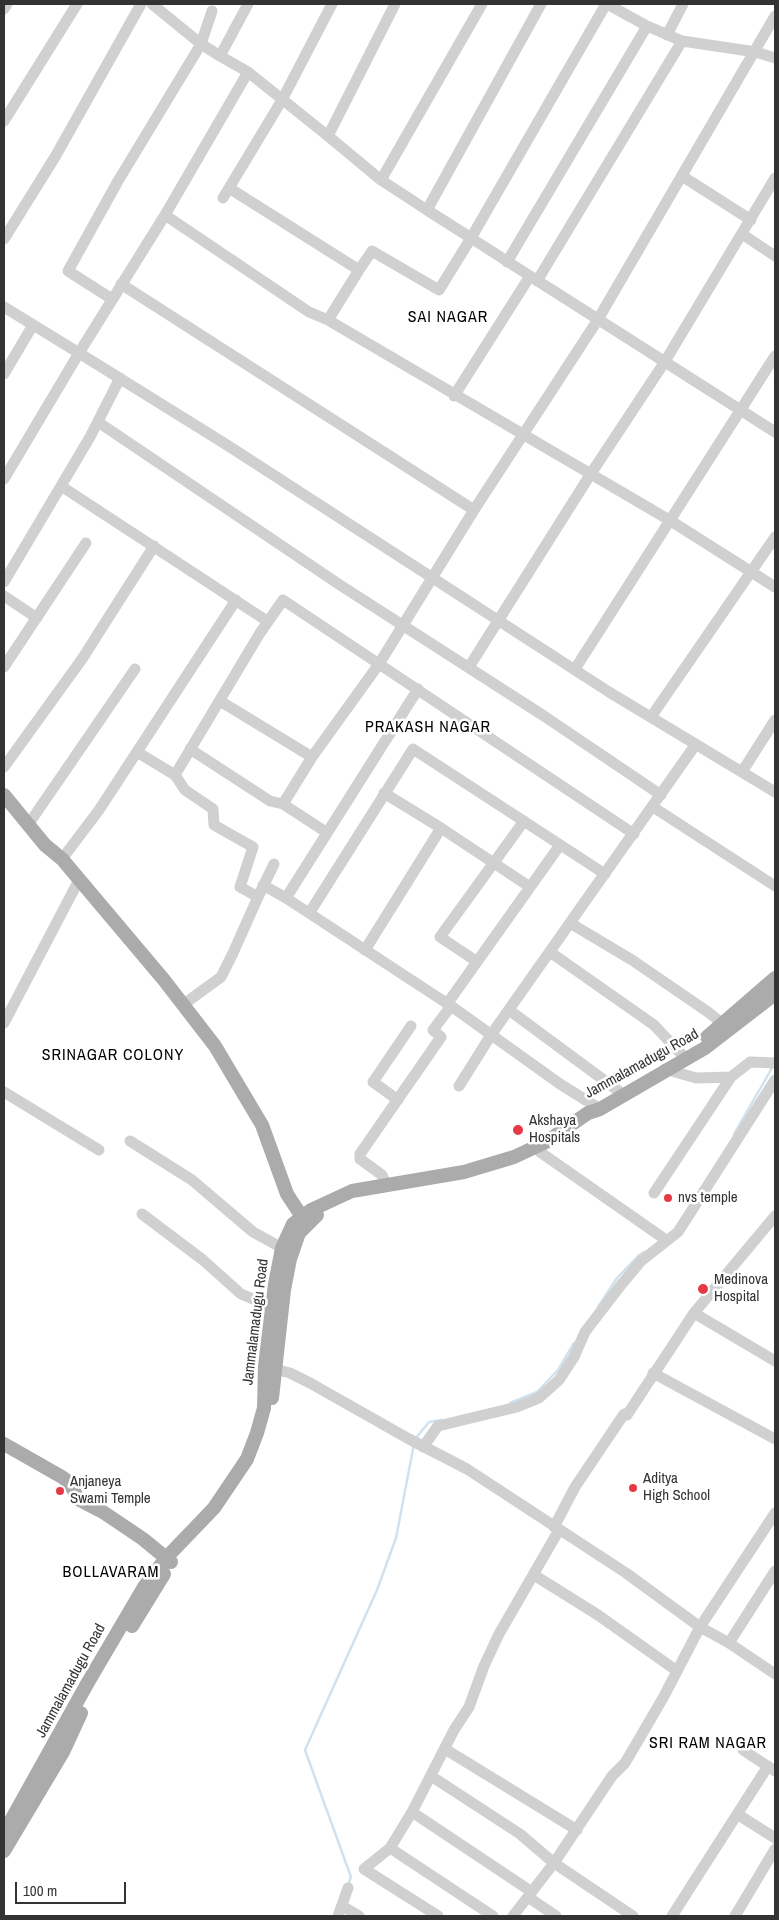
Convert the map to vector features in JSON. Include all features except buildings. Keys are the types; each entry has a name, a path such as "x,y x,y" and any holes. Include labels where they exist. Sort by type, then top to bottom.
{"main road":[{"path":"4,795 45,845 62,859 184,1004 216,1046 262,1125 287,1194 304,1220"},
{"path":"727,1027 775,978"},
{"name":"Jammalamadugu Road","path":"270,1368 272,1307 279,1292 282,1248 293,1224 304,1220 352,1192 464,1172 514,1156 546,1142 621,1094 666,1069 683,1055 775,994"},
{"path":"621,1094 683,1055"},
{"path":"4,1851 87,1691 124,1629 168,1560 189,1539 219,1518 270,1418 270,1368 279,1292 304,1220 355,1198 473,1178 507,1168 540,1152 592,1118 595,1110"},
{"path":"4,1444 70,1483 78,1499 104,1512 143,1538 168,1560"},
{"name":"Jammalamadugu Road","path":"4,1834 50,1763"}],"street":[{"path":"4,9 7,4"},
{"path":"4,122 76,4"},
{"path":"4,239 55,156 141,4"},
{"path":"152,4 201,44 248,72 381,180 534,278 597,321 775,432"},
{"path":"220,56 248,4"},
{"path":"332,4 282,100 226,193 359,270"},
{"path":"328,136 395,4"},
{"path":"381,180 482,4"},
{"path":"427,210 541,4"},
{"path":"328,320 372,251 438,290 471,238 607,4 647,26 682,41 756,52 775,58"},
{"path":"667,35 683,4"},
{"path":"112,299 68,271 118,181 201,44 212,11"},
{"path":"283,804 312,757 379,664 474,510 597,321 756,52 775,16"},
{"path":"508,262 647,26"},
{"path":"454,396 534,278 682,41"},
{"path":"4,480 79,353 165,215 248,72"},
{"path":"682,176 750,220"},
{"path":"469,667 590,475 664,363 775,178"},
{"path":"165,215 309,312 328,320 454,396 671,521 775,587"},
{"path":"742,234 775,256"},
{"path":"121,284 474,510"},
{"path":"4,307 120,378 651,717 775,792"},
{"path":"4,374 33,325"},
{"path":"575,669 775,356"},
{"path":"4,582 98,422 120,378"},
{"path":"98,422 403,626 469,667 661,795"},
{"path":"61,486 267,621"},
{"path":"651,717 775,537"},
{"path":"4,667 86,543"},
{"path":"4,767 82,659 154,546"},
{"path":"4,596 37,618"},
{"path":"62,859 99,810 236,600"},
{"path":"174,774 220,702 267,621 283,600 634,834"},
{"path":"28,825 135,669"},
{"path":"286,898 418,689"},
{"path":"220,702 312,757"},
{"path":"742,772 775,720"},
{"path":"459,1086 491,1035 696,744"},
{"path":"310,912 413,748 605,874"},
{"path":"190,749 270,801 283,804 326,832"},
{"path":"136,752 174,774 185,790 213,809 214,825 253,847 240,887 258,897"},
{"path":"384,793 530,887"},
{"path":"653,807 775,886"},
{"path":"476,961 440,937 524,821"},
{"path":"365,950 441,828"},
{"path":"387,1186 382,1175 359,1158 441,1037 433,1030 476,961 560,845"},
{"path":"184,1004 220,977 274,864"},
{"path":"4,1023 79,880"},
{"path":"263,885 310,912 449,1005 595,1110"},
{"path":"570,923 632,960 727,1027"},
{"path":"550,952 654,1025 683,1055"},
{"path":"509,1010 621,1094"},
{"path":"398,1100 373,1082 411,1026"},
{"path":"654,1193 731,1077 750,1062 775,1063"},
{"path":"666,1069 696,1078 731,1077"},
{"path":"417,1444 438,1426 517,1407 539,1398 559,1380 574,1357 585,1332 621,1285 641,1261 678,1232 775,1080"},
{"path":"4,1092 99,1150"},
{"path":"130,1141 192,1180 253,1232 282,1248"},
{"path":"540,1152 666,1240"},
{"path":"142,1214 204,1260 241,1294 272,1307"},
{"path":"438,1916 364,1868 390,1848 412,1812 469,1707 484,1666 499,1634 534,1575 575,1487 624,1414 627,1415 694,1313 775,1216"},
{"path":"694,1313 775,1361"},
{"path":"270,1368 310,1382 417,1444 467,1469 626,1573 700,1627 729,1643 775,1674"},
{"path":"653,1373 775,1439"},
{"path":"513,1916 554,1863 612,1776 625,1763 700,1627 775,1513"},
{"path":"729,1643 775,1571"},
{"path":"534,1575 598,1615 677,1671"},
{"path":"445,1749 577,1830"},
{"path":"672,1916 737,1814 771,1768 742,1750"},
{"path":"431,1776 520,1834 554,1863 633,1916"},
{"path":"412,1812 530,1894 556,1916"},
{"path":"737,1814 775,1838"},
{"path":"390,1848 493,1916"},
{"path":"735,1916 775,1849"},
{"path":"348,1888 340,1911 359,1916"}],"waterway":[{"path":"734,1134 772,1068"},
{"path":"598,1307 617,1278 644,1252"},
{"path":"510,1403 537,1392 558,1370 574,1343"},
{"path":"415,1439 429,1422 441,1420"},
{"path":"348,1885 351,1877 305,1750 377,1590 396,1538 414,1444"}],"place":[{"name":"Akshaya Hospitals","path":"518,1130"},
{"name":"nvs temple","path":"668,1198"},
{"name":"Medinova Hospital","path":"703,1289"},
{"name":"Aditya High School","path":"633,1488"},
{"name":"Anjaneya Swami Temple","path":"60,1491"}],"district":[{"name":"SAI NAGAR","path":"448,318"},
{"name":"PRAKASH NAGAR","path":"428,728"},
{"name":"SRINAGAR COLONY","path":"113,1056"},
{"name":"BOLLAVARAM","path":"111,1573"},
{"name":"SRI RAM NAGAR","path":"708,1744"}]}
